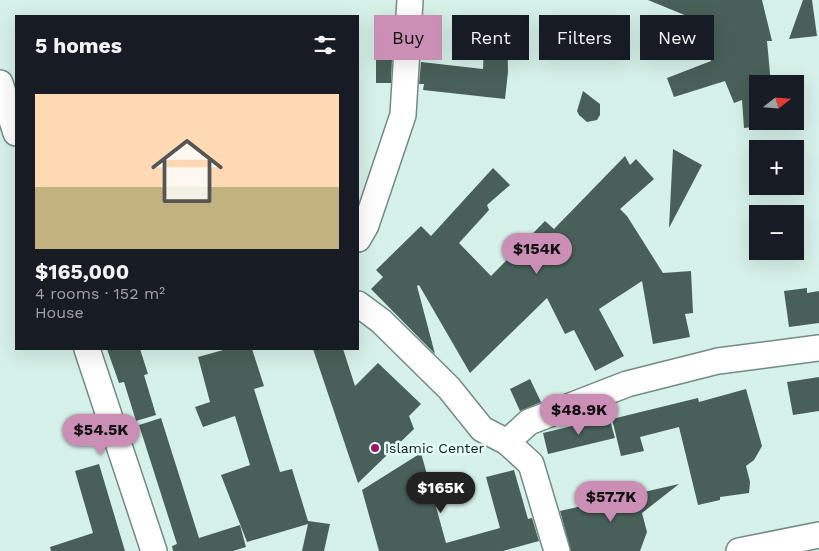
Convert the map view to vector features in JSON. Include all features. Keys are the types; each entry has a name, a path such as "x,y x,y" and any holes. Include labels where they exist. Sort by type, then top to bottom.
{"street":[{"path":"359,237 366,225 403,115 410,0"},
{"path":"0,83 15,130"},
{"path":"359,305 381,321 449,388 482,429 507,442 531,464 557,551"},
{"path":"507,442 529,422 627,384 718,361 819,348"},
{"path":"87,350 154,551"},
{"path":"739,551 819,534"}],"building":[{"path":"648,0 762,0 772,41 767,41 770,75 749,75 749,128 744,128 742,100 734,103 725,81 674,97 667,78 714,60 714,15 684,15"},
{"path":"803,0 812,0 817,36 789,39"},
{"path":"376,60 392,60 391,83 376,83"},
{"path":"483,60 508,60 505,99 423,90 424,84 419,84 421,62 483,69"},
{"path":"583,91 600,104 600,115 597,120 587,122 577,111"},
{"path":"673,149 702,165 669,228"},
{"path":"625,156 630,165 636,159 654,179 620,209 627,216 663,273 691,271 693,313 685,314 690,337 653,344 642,281 599,309 624,356 595,371 574,330 565,334 547,298 470,373 419,285 417,286 435,354 371,289 383,277 376,270 421,226 431,236 493,168 510,185 487,205 489,210 459,243 491,276 545,221 554,229"},
{"path":"807,288 807,293 819,291 819,323 789,327 784,291"},
{"path":"107,350 140,350 148,374 144,375 156,415 136,421 124,382 119,383"},
{"path":"223,350 252,350 264,386 254,389 280,472 292,469 308,521 330,524 324,551 302,551 308,524 247,542 221,475 250,465 235,416 203,427 195,407 210,402 198,357"},
{"path":"313,350 343,350 355,386 378,363 421,404 409,416 414,429 358,483"},
{"path":"819,377 819,411 793,415 787,382"},
{"path":"530,379 541,402 520,411 510,389"},
{"path":"746,389 762,446 754,460 746,466 750,482 749,493 720,497 720,500 698,505 679,427 640,437 644,451 621,456 612,419 698,398 699,402"},
{"path":"609,417 615,438 548,454 543,433"},
{"path":"161,418 199,538 240,525 246,547 233,551 173,551 172,546 177,544 139,425"},
{"path":"421,453 446,543 500,528 486,477 514,470 528,519 532,518 539,541 503,551 379,551 362,490"},
{"path":"99,464 125,551 51,551 50,547 93,533 75,471"},
{"path":"679,484 642,513 647,532 640,551 571,551 560,511"}],"place":[{"name":"Islamic Center","path":"375,448"}]}
